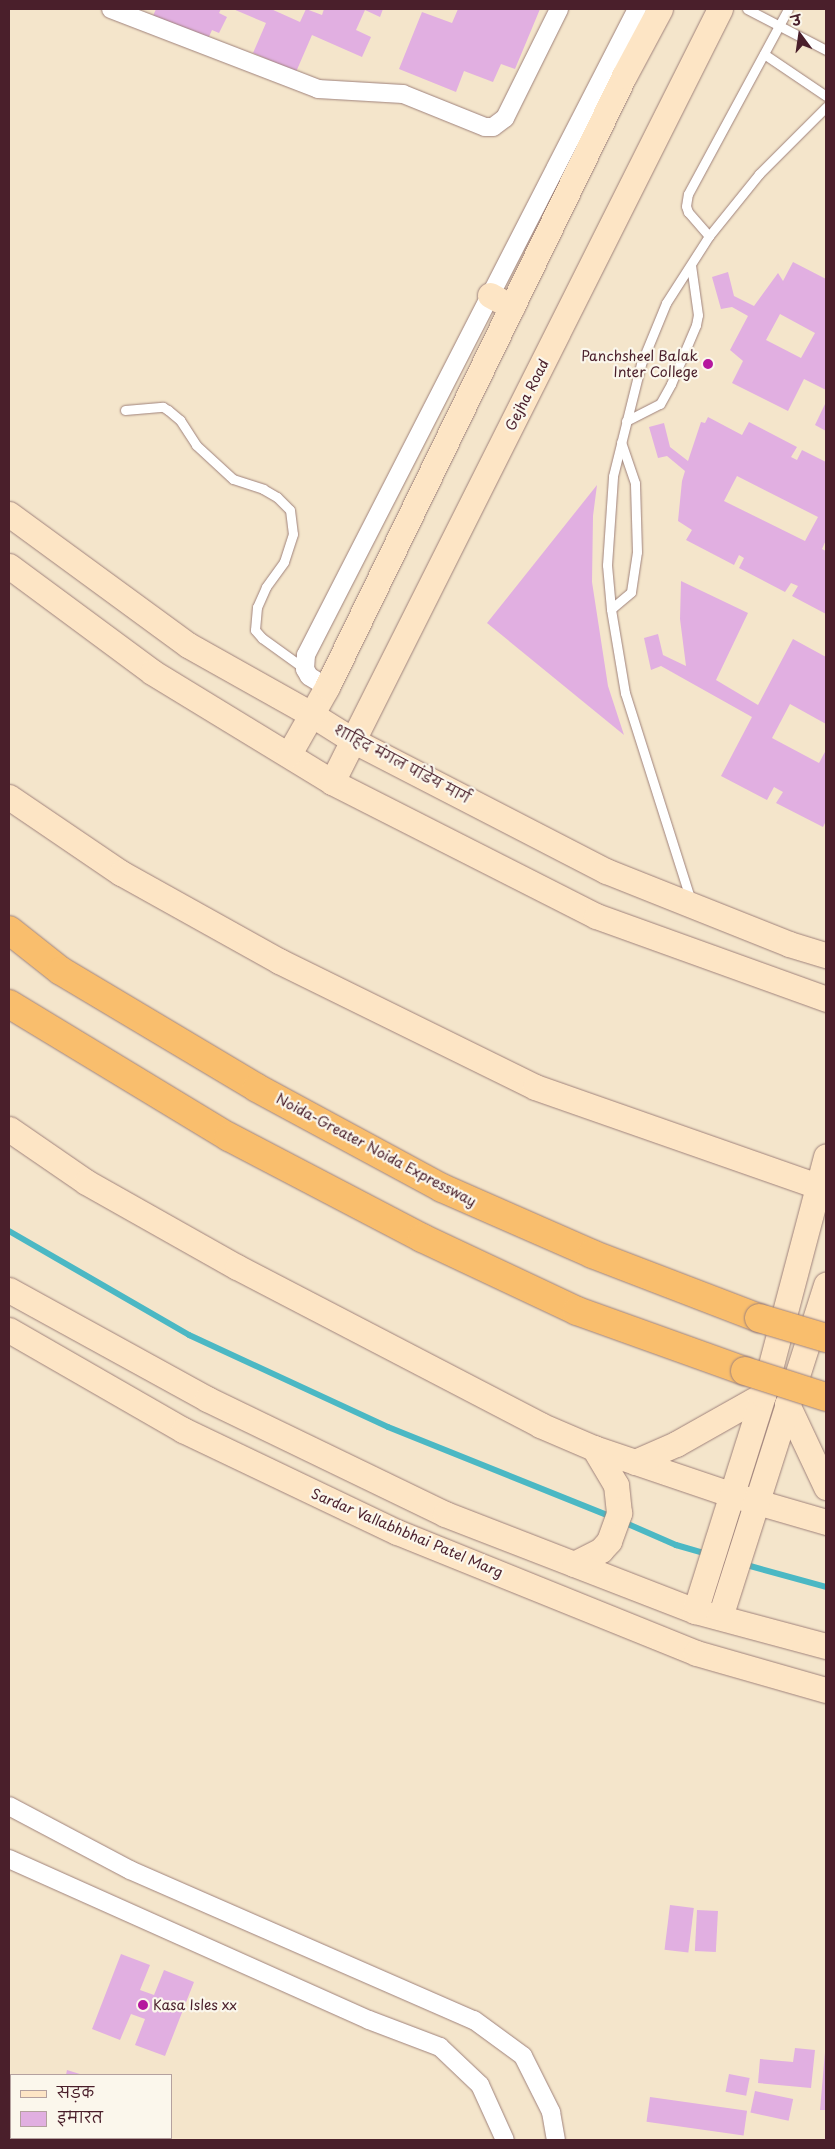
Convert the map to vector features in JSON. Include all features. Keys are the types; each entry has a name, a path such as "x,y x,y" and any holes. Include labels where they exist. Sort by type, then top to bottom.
{"highway":[{"name":"Noida-Greater Noida Expressway","path":"9,930 61,971 248,1083 442,1188 592,1254 760,1318 826,1338"},
{"path":"9,1004 229,1137 422,1238 577,1311 745,1371 826,1397"}],"street":[{"path":"111,9 318,89 403,94 485,127 493,127 505,118 559,9"},
{"path":"327,687 309,676 305,669 306,655 637,9"},
{"path":"289,754 327,687 620,85 660,9"},
{"name":"Gejha Road","path":"332,782 720,9"},
{"path":"490,295 512,307"},
{"name":"शाहिद मंगल पांडेय मार्ग","path":"9,514 188,645 311,714 354,741 606,871 789,944 826,956"},
{"path":"9,566 152,672 332,782 596,916 826,998"},
{"path":"9,797 121,872 280,961 535,1087 817,1186"},
{"path":"9,1129 86,1182 237,1267 540,1425 594,1448 634,1462 733,1495 826,1522"},
{"path":"694,1611 733,1495 762,1395 826,1156"},
{"path":"720,1618 826,1285"},
{"path":"9,1290 207,1399 444,1514 694,1611 826,1646"},
{"name":"Sardar Vallabhbhai Patel Marg","path":"9,1330 183,1430 397,1532 696,1653 826,1690"},
{"path":"634,1462 676,1444 762,1395"},
{"path":"787,1404 826,1487"},
{"path":"574,1564 600,1550 609,1541 619,1513 616,1485 594,1448"},
{"path":"9,1806 130,1870 474,2020 523,2056 551,2112 556,2140"},
{"path":"9,1859 370,2020 440,2047 480,2085 505,2140"}],"lane":[{"path":"747,9 826,50"},
{"path":"709,236 688,212 686,200 788,9"},
{"path":"764,54 826,96"},
{"path":"692,906 628,705 611,609 607,565 613,476 641,364 662,309 709,236 770,161 826,107"},
{"path":"626,421 660,404 671,384 696,325 698,315 691,265"},
{"path":"125,410 163,408 168,410 180,420 202,450 233,479 263,489 277,497 290,510 293,534 284,562 266,587 257,607 255,630 262,638 305,669"},
{"path":"611,609 631,592 637,552 635,483 621,441"}],"building":[{"path":"156,9 221,9 219,13 227,17 219,33 212,30 208,39 153,16"},
{"path":"233,9 271,9 300,22 306,9 322,15 324,9 383,9 380,17 365,10 356,30 371,37 362,57 312,35 296,72 253,53 266,23"},
{"path":"458,9 540,9 515,69 501,64 493,82 464,71 456,92 399,69 422,12 452,23"},
{"path":"793,262 826,279 826,390 804,379 788,411 732,383 743,361 730,350 748,316 732,307 721,309 712,277 728,272 734,296 754,306 778,273 783,281","holes":["780,314 815,333 801,358 766,340"]},
{"path":"826,402 826,431 815,425"},
{"path":"708,417 742,435 749,422 797,447 791,457 797,460 802,450 826,462 826,540 822,549 826,551 826,614 792,596 798,586 791,583 785,592 739,568 744,558 739,555 734,565 686,540 692,530 678,521 682,481 685,471 667,456 658,458 649,427 664,423 670,447 688,461 701,422 705,423","holes":["737,476 818,517 805,541 724,501"]},
{"path":"597,485 593,516 592,582 608,686 624,735 487,623"},
{"path":"681,581 748,613 716,680 758,705 793,639 826,657 826,724 790,704 772,738 819,763 826,750 826,821 823,827 776,803 783,792 774,787 767,800 721,776 752,717 661,666 651,670 644,638 658,634 663,655 686,666 680,619"},
{"path":"670,1905 694,1908 688,1953 665,1950"},
{"path":"697,1910 718,1911 716,1952 695,1951"},
{"name":"Kasa Isles xx","path":"121,1954 150,1965 140,1990 154,1995 164,1970 194,1982 165,2056 135,2045 145,2019 131,2014 120,2040 92,2029"},
{"path":"795,2048 815,2050 811,2088 758,2083 760,2059 793,2062"},
{"path":"825,2052 826,2110 820,2110"},
{"path":"67,2070 80,2074 66,2074"},
{"path":"729,2074 750,2078 746,2096 726,2092"},
{"path":"755,2091 793,2099 789,2121 750,2113"},
{"path":"650,2097 747,2111 744,2135 647,2122"},
{"path":"49,2139 144,2139 144,2140"}],"waterway":[{"path":"9,1231 189,1335 388,1427 612,1517"},
{"path":"621,1521 676,1545 707,1554"},
{"path":"743,1564 826,1587"}],"place":[{"name":"Panchsheel Balak Inter College","path":"708,364"},
{"name":"Kasa Isles xx","path":"143,2005"}]}
